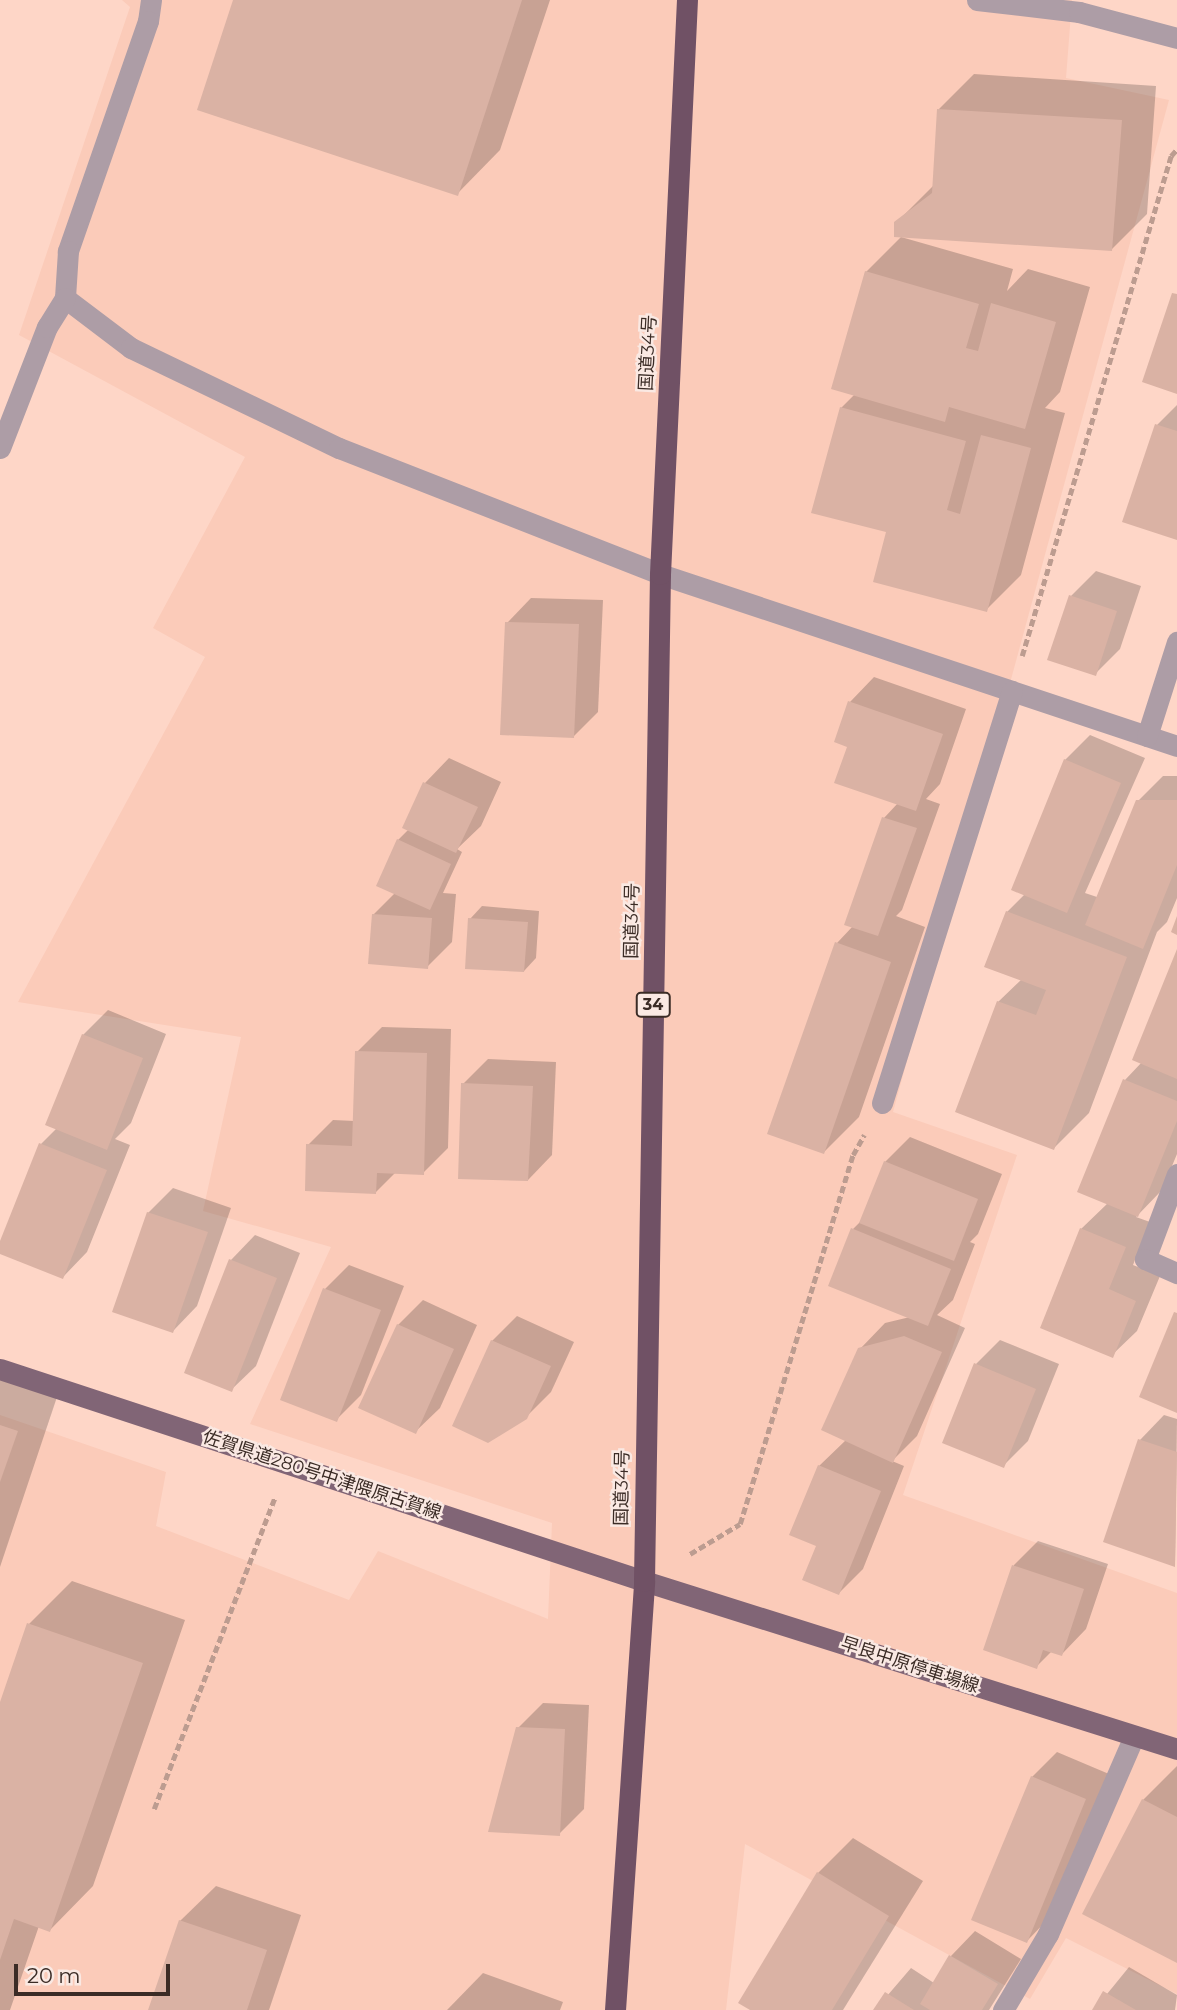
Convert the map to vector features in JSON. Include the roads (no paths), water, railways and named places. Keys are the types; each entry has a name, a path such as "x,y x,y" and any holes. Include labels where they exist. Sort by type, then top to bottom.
{"highway":[{"name":"国道34号","path":"615,2010 644,1581 660,575 687,0"}],"main road":[{"name":"佐賀県道280号中津隈原古賀線","path":"0,1369 644,1581"},
{"name":"早良中原停車場線","path":"644,1581 1177,1749"}],"street":[{"path":"0,448 47,327 65,298 68,251 148,21 151,0"},
{"path":"977,0 1079,12 1177,38"},
{"path":"65,298 131,348 339,448 660,575 1177,746"},
{"path":"1147,736 1177,642"},
{"path":"882,1103 1012,691"},
{"path":"1177,1174 1145,1259 1177,1273"},
{"path":"1003,2010 1048,1934 1134,1736"}]}
